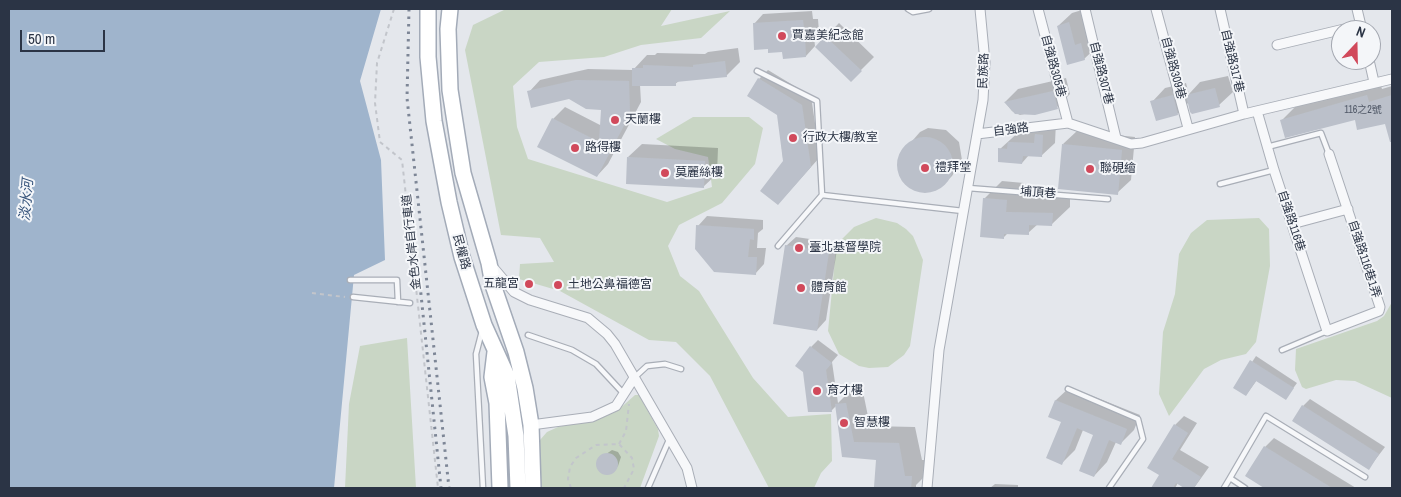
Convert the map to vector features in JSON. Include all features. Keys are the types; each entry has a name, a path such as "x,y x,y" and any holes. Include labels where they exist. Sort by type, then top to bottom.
{"main road":[{"name":"民權路","path":"428,9 428,57 434,121 462,257 494,352 507,376 512,403 518,488"},
{"name":"民權路","path":"450,9 448,29 450,90 456,128 464,173 493,285 516,352 530,425 533,488"},
{"path":"494,352 492,377 497,412 500,488"}],"street":[{"name":"民族路","path":"977,134 985,62 980,9"},
{"name":"自強路305巷","path":"1038,9 1068,123"},
{"name":"自強路307巷","path":"1085,9 1116,138"},
{"name":"自強路309巷","path":"1156,9 1188,128"},
{"name":"自強路317巷","path":"1220,9 1244,114"},
{"path":"1277,45 1331,33"},
{"path":"1371,70 1374,82"},
{"name":"自強路","path":"927,488 939,350 977,134 1068,123 1131,144 1142,143 1188,128 1392,79"},
{"name":"自強路116巷","path":"1257,111 1274,170 1327,331"},
{"name":"自強路116巷1弄","path":"1327,331 1379,311 1380,308 1329,154"},
{"path":"1292,224 1348,210"},
{"name":"民權路","path":"489,264 514,292 530,300 576,314 598,325 615,344 669,440 687,468 692,488"},
{"path":"530,425 592,417 616,406 625,395 634,378"}],"lane":[{"path":"908,9 913,12 929,9"},
{"path":"757,71 816,101 822,195 778,246"},
{"path":"1267,147 1321,133 1329,154"},
{"path":"1220,184 1274,170"},
{"name":"埔頂巷","path":"968,188 1108,199"},
{"path":"822,195 964,211"},
{"path":"350,280 397,280 398,302"},
{"path":"353,297 410,303"},
{"path":"483,488 476,354 484,325"},
{"path":"1282,350 1327,331"},
{"path":"528,335 572,350 596,364 625,395"},
{"path":"634,378 647,366 665,364 681,369"},
{"path":"1068,389 1138,418 1142,439 1108,488"},
{"path":"1224,488 1266,416 1365,477"},
{"path":"648,488 669,440"},
{"path":"1230,478 1245,488"}],"path":[{"name":"金色水岸自行車道","path":"394,9 377,63 375,103 380,142 402,160 438,488"},
{"path":"312,293 353,297"},
{"path":"619,444 629,418 630,405 625,395"},
{"path":"571,488 568,479 570,467 576,458 596,445 619,444 632,458 634,469 624,488"}],"green space":[{"path":"506,9 672,9 661,26 730,11 701,38 641,45 604,57 539,62 513,86 517,127 528,159 667,202 712,187 708,157 675,149 656,139 693,117 749,117 763,128 755,164 722,203 679,225 668,246 680,276 699,291 753,378 788,417 831,414 832,461 821,473 814,488 769,488 710,376 676,342 649,340 560,291 519,279 520,264 554,262 540,238 501,235 465,50 473,25"},
{"path":"876,218 897,223 906,229 913,236 923,260 910,346 904,355 888,367 869,368 859,366 839,354 828,331 836,249 840,241 854,227"},
{"path":"1259,218 1269,229 1270,266 1256,342 1246,354 1221,360 1204,369 1169,416 1159,394 1163,332 1175,294 1179,254 1191,233 1207,220"},
{"path":"1392,302 1392,398 1355,381 1336,380 1306,389 1302,387 1295,370 1296,349 1377,321 1384,316"},
{"path":"407,338 416,488 345,488 349,404 360,346"},
{"path":"635,395 639,395 658,429 659,436 640,488 538,488 537,448 540,440 547,432 558,427 606,416 617,411"}],"water":[{"name":"淡水河","path":"9,9 381,9 360,81 381,160 385,260 354,275 334,488 9,488"}],"building":[{"name":"賈嘉美紀念館","path":"803,20 804,28 809,27 810,43 805,38 806,57 783,59 782,52 768,53 768,49 754,50 753,23"},
{"path":"1069,22 1075,45 1081,43 1085,60 1067,65 1057,26"},
{"path":"825,36 862,71 851,82 815,47"},
{"path":"725,61 727,77 676,82 676,86 632,86 632,68 643,68 643,65 693,67 693,65"},
{"name":"行政大樓/教室","path":"758,78 802,105 811,167 778,205 760,191 783,161 777,115 747,96"},
{"path":"576,80 629,81 630,114 597,177 537,147 552,118 599,142 601,110 586,109 569,99 531,108 527,91"},
{"path":"1215,88 1220,107 1192,114 1186,95"},
{"path":"1053,91 1058,109 1035,115 1015,114 1004,102"},
{"path":"1173,95 1178,115 1156,121 1150,101"},
{"path":"1367,95 1369,102 1392,95 1392,142 1390,142 1385,124 1357,130 1355,120 1285,138 1280,120"},
{"path":"1035,134 1043,135 1042,157 1023,156 1022,164 998,162 998,148 1007,149 1008,142 1034,143"},
{"name":"禮拜堂","path":"920,137 930,137 945,145 951,154 953,165 951,176 945,185 930,193 920,193 909,188 902,181 897,170 897,160 902,149 909,142"},
{"name":"聯硯繪","path":"1062,144 1122,150 1118,195 1058,189"},
{"name":"莫麗絲樓","path":"627,157 705,161 704,188 626,184"},
{"path":"983,198 1007,200 1006,212 1053,213 1052,226 1029,225 1029,235 1004,234 1004,239 980,237"},
{"path":"696,225 754,229 754,240 750,239 748,257 757,257 756,275 714,272 695,249"},
{"name":"體育館","path":"785,245 829,252 817,331 773,324"},
{"name":"育才樓","path":"810,346 832,363 826,370 832,412 808,412 803,372 795,366"},
{"path":"1250,360 1294,388 1286,400 1256,381 1246,396 1233,388"},
{"path":"1055,400 1127,429 1121,445 1109,440 1094,477 1079,471 1093,435 1077,428 1062,465 1046,458 1061,422 1048,417"},
{"name":"智慧樓","path":"846,403 854,442 899,443 905,476 912,476 911,488 874,487 876,460 842,457 835,404"},
{"path":"1302,405 1379,454 1369,470 1292,421"},
{"path":"1174,424 1188,433 1172,459 1201,477 1194,488 1184,488 1176,483 1173,488 1151,488 1159,475 1147,468"},
{"path":"1264,446 1332,488 1264,488 1245,476"},
{"path":"607,453 617,460 618,464 611,474 607,475 597,468 596,464 603,454"}],"railway":[{"path":"409,9 407,98 449,488"},
{"path":"420,285 441,488"}],"place":[{"name":"賈嘉美紀念館","path":"782,36"},
{"name":"天蘭樓","path":"615,120"},
{"name":"行政大樓/教室","path":"793,138"},
{"name":"路得樓","path":"575,148"},
{"name":"禮拜堂","path":"925,168"},
{"name":"聯硯繪","path":"1090,169"},
{"name":"莫麗絲樓","path":"665,173"},
{"name":"臺北基督學院","path":"799,248"},
{"name":"五龍宮","path":"529,284"},
{"name":"土地公鼻福德宮","path":"558,285"},
{"name":"體育館","path":"801,288"},
{"name":"育才樓","path":"817,391"},
{"name":"智慧樓","path":"844,423"}]}
